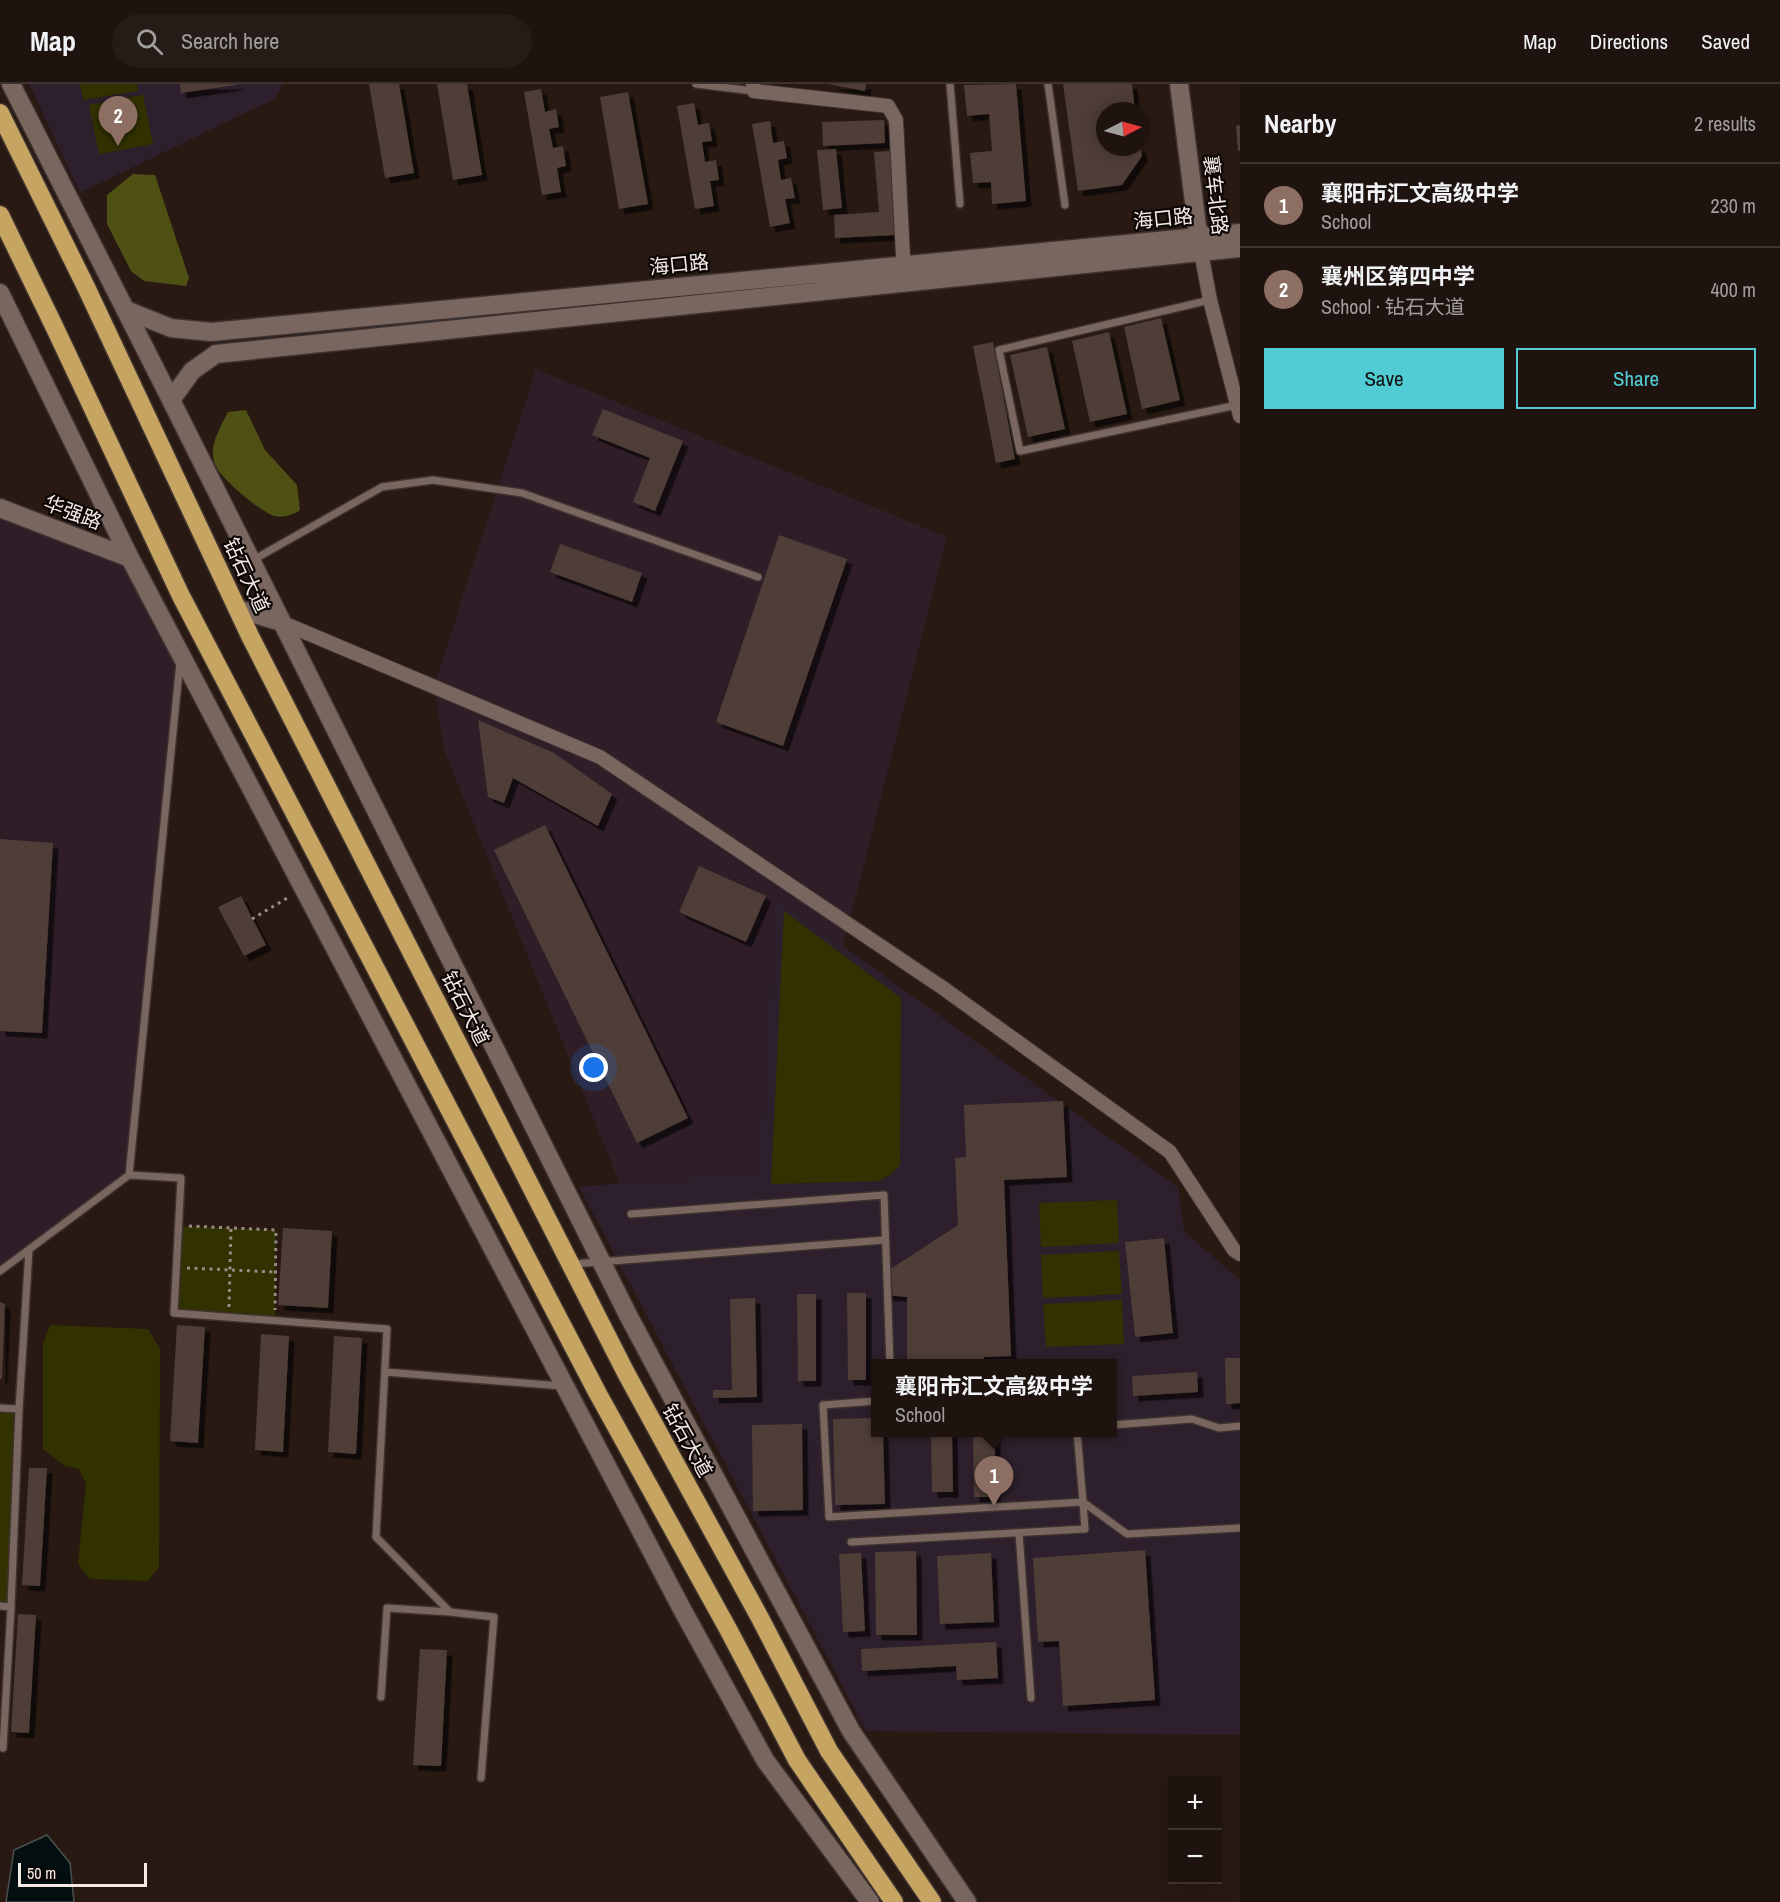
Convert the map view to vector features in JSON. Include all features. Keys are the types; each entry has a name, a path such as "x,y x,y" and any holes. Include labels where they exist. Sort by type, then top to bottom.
{"highway":[{"name":"钻石大道","path":"0,113 86,287 238,609 626,1372 760,1618 829,1751 932,1902"},
{"path":"0,215 181,596 597,1392 728,1629 797,1760 894,1902"}],"street":[{"path":"11,84 634,1327 851,1731 968,1902"},
{"name":"襄车北路","path":"1179,84 1200,244 1210,300 1239,410"},
{"path":"754,87 888,106 896,120 904,274"},
{"name":"海口路","path":"171,400 192,371 216,354 904,274 1200,244 1240,233"},
{"name":"海口路","path":"1200,244 1240,248"},
{"name":"海口路","path":"126,310 171,328 211,332 904,274"},
{"path":"0,293 130,558 683,1611 765,1760 870,1902"},
{"name":"华强路","path":"0,508 130,558"},
{"path":"130,558 157,545"},
{"path":"238,609 281,622 600,757 943,988 1170,1152 1234,1250 1240,1254"}],"lane":[{"path":"696,84 754,87"},
{"path":"950,84 960,204"},
{"path":"1048,84 1065,205"},
{"path":"1210,300 999,350 1020,451 1239,410"},
{"path":"251,562 382,487 433,480 522,493 758,577"},
{"path":"129,1174 180,653"},
{"path":"0,1270 129,1174 181,1178 174,1313 387,1329 376,1537 450,1612"},
{"path":"631,1214 884,1195 890,1359"},
{"path":"571,1264 885,1240"},
{"path":"3,1748 29,1250"},
{"path":"385,1372 565,1386"},
{"path":"871,1401 824,1405 829,1516 1083,1502 1127,1534 1240,1528"},
{"path":"0,1408 20,1409"},
{"path":"1117,1425 1192,1419 1219,1428 1240,1426"},
{"path":"851,1542 1085,1529 1077,1437"},
{"path":"1019,1533 1031,1698"},
{"path":"0,1606 12,1607"},
{"path":"381,1698 387,1608 494,1617 481,1778"}],"path":[{"path":"252,919 304,889"},
{"path":"178,1226 276,1230 275,1320"},
{"path":"228,1317 231,1228"},
{"path":"176,1268 275,1272"}],"shaded area":[{"path":"29,84 283,84 274,99 80,193"},
{"path":"80,84 137,84 138,91 83,100"},
{"path":"143,95 153,144 99,154 89,105"},
{"path":"133,174 155,175 189,278 186,286 144,281 131,271 107,224 107,195"},
{"path":"536,369 947,537 843,947 775,898 757,1171 620,1184 445,752 434,686"},
{"path":"246,410 265,450 297,485 300,510 295,513 281,517 268,513 232,486 215,464 214,444 228,412"},
{"path":"0,508 130,558 180,653 129,1175 0,1271"},
{"path":"775,897 1178,1187 1184,1231 1240,1280 1240,1735 866,1731 579,1187 757,1171"},
{"path":"784,911 901,998 900,1165 890,1175 879,1181 771,1184"},
{"path":"1117,1200 1119,1243 1041,1247 1039,1203"},
{"path":"178,1226 276,1230 275,1320 174,1313"},
{"path":"1119,1251 1122,1294 1043,1298 1041,1255"},
{"path":"1122,1300 1124,1344 1046,1347 1043,1304"},
{"path":"50,1325 148,1329 160,1349 159,1567 148,1581 90,1579 78,1564 86,1483 79,1469 65,1466 43,1449 43,1344"},
{"path":"0,1408 19,1409 11,1607 0,1606"},
{"path":"47,1835 70,1863 74,1902 6,1902 14,1850"}],"building":[{"path":"180,84 237,84 237,85 181,93"},
{"path":"369,84 399,84 414,173 385,178"},
{"path":"437,84 467,84 482,175 453,180"},
{"path":"828,84 866,84 865,91"},
{"path":"1016,84 1026,201 992,204 991,182 973,183 970,153 992,151 989,114 967,116 964,85"},
{"path":"1063,84 1132,84 1134,102 1096,102 1096,156 1142,156 1122,185 1078,191"},
{"path":"541,89 545,112 556,109 559,127 549,129 553,148 563,146 566,166 557,168 561,192 542,195 524,92"},
{"path":"628,92 648,204 619,209 600,97"},
{"path":"694,103 698,125 709,123 712,141 702,142 705,162 716,160 719,180 710,181 714,206 695,209 677,106"},
{"path":"884,120 885,143 823,146 822,122"},
{"path":"770,121 773,143 784,141 787,158 778,160 781,180 791,178 795,198 785,199 790,223 770,227 752,124"},
{"path":"1240,125 1240,151 1238,151 1236,126"},
{"path":"836,149 842,208 823,210 817,150"},
{"path":"893,151 896,235 835,238 834,215 879,212 874,152"},
{"path":"1161,318 1180,400 1142,409 1124,327"},
{"path":"1109,332 1127,414 1090,422 1072,341"},
{"path":"993,342 1015,459 996,463 973,346"},
{"path":"1047,347 1065,429 1028,437 1010,355"},
{"path":"603,409 683,441 655,511 633,502 650,458 592,435"},
{"path":"779,535 847,559 783,746 716,722"},
{"path":"560,544 642,573 632,602 550,572"},
{"path":"478,720 554,753 612,794 598,826 513,778 504,803 488,797"},
{"path":"545,825 688,1118 637,1143 494,850"},
{"path":"0,839 53,843 42,1033 0,1031"},
{"path":"699,866 766,896 746,942 679,912"},
{"path":"241,896 266,945 244,956 218,907"},
{"path":"1063,1101 1067,1177 1004,1180 1011,1356 984,1357 984,1359 907,1359 907,1297 887,1295 886,1272 958,1225 955,1158 966,1157 964,1105"},
{"path":"283,1228 332,1231 328,1308 278,1305"},
{"path":"1164,1238 1173,1333 1135,1337 1125,1242"},
{"path":"847,1293 866,1293 866,1380 848,1380"},
{"path":"797,1294 816,1294 816,1381 798,1381"},
{"path":"755,1298 757,1397 713,1398 713,1390 732,1390 730,1299"},
{"path":"0,1302 5,1304 2,1379 0,1379"},
{"path":"177,1325 205,1327 198,1443 170,1441"},
{"path":"261,1334 289,1336 283,1452 255,1450"},
{"path":"334,1336 362,1338 356,1454 328,1452"},
{"path":"1225,1358 1240,1358 1240,1403 1226,1404"},
{"path":"1197,1372 1198,1392 1133,1396 1132,1376"},
{"path":"871,1418 871,1437 883,1437 885,1504 835,1505 833,1419"},
{"path":"802,1424 803,1510 753,1511 752,1425"},
{"path":"931,1437 952,1437 953,1492 932,1492"},
{"path":"973,1437 995,1437 995,1497 974,1497"},
{"path":"29,1468 47,1468 40,1586 22,1585"},
{"path":"1145,1550 1155,1700 1063,1706 1059,1641 1038,1642 1033,1558"},
{"path":"916,1551 917,1635 876,1635 875,1552"},
{"path":"861,1553 865,1631 843,1632 839,1554"},
{"path":"991,1553 994,1622 940,1624 937,1556"},
{"path":"18,1614 36,1615 29,1733 11,1732"},
{"path":"996,1642 998,1678 957,1680 956,1666 862,1671 861,1649"},
{"path":"420,1649 447,1650 441,1766 413,1765"}],"place":[{"name":"襄州区第四中学","path":"118,146"},
{"name":"襄阳市汇文高级中学","path":"994,1506"}]}
